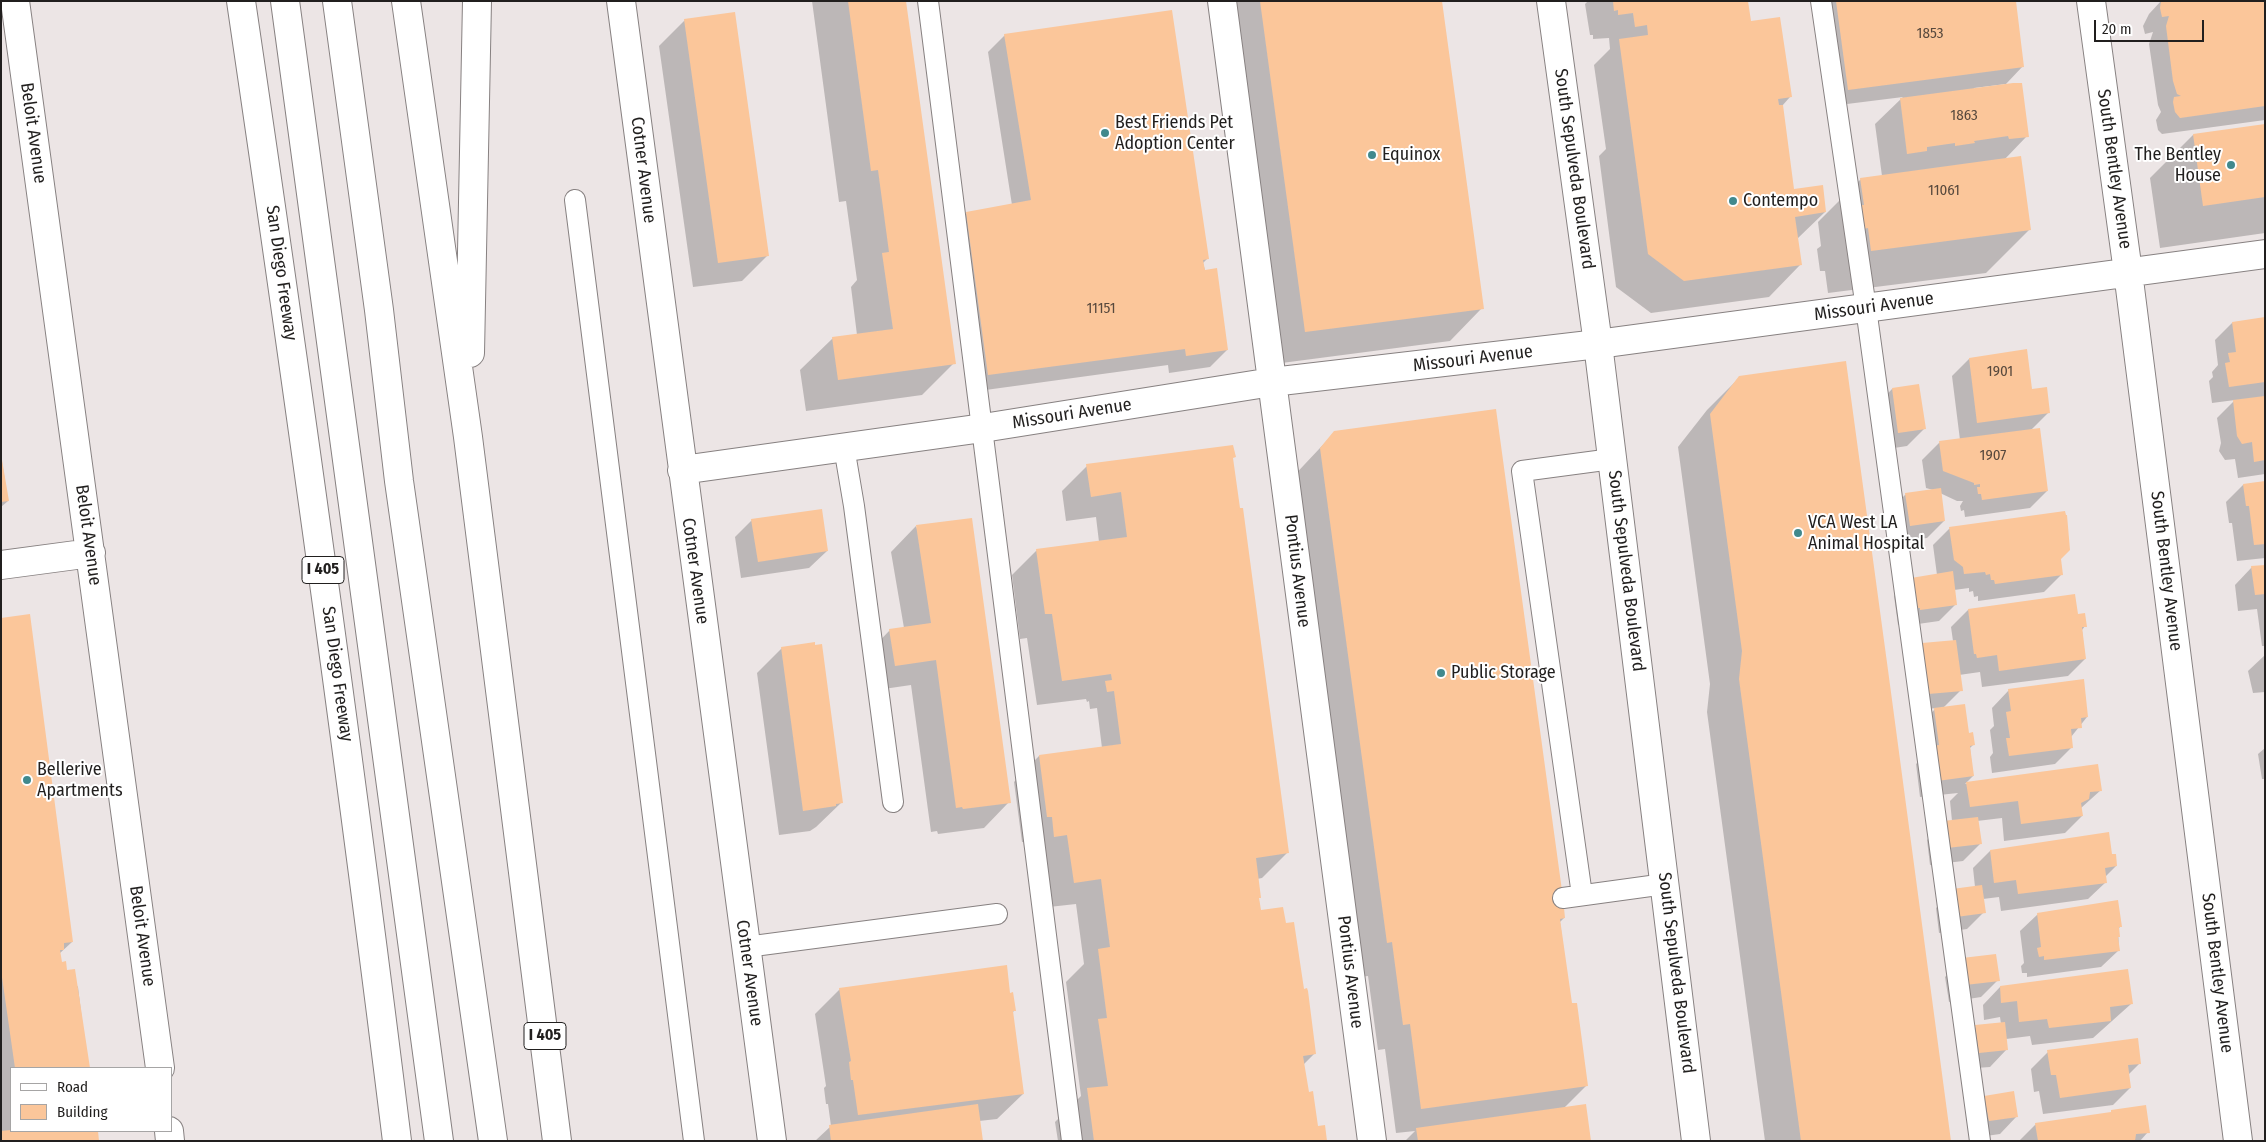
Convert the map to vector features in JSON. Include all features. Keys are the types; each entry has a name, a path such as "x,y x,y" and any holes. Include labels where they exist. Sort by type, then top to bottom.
{"main road":[{"name":"Beloit Avenue","path":"15,1 160,1067"},
{"name":"San Diego Freeway","path":"240,1 308,458 357,822 397,1141"},
{"path":"286,1 439,1141"},
{"path":"337,1 379,310 399,481 493,1141"},
{"name":"I 405","path":"406,1 468,437 557,1141"},
{"path":"468,437 477,1"},
{"name":"Cotner Avenue","path":"621,1 772,1141"},
{"name":"Pontius Avenue","path":"1222,1 1372,1141"},
{"name":"South Sepulveda Boulevard","path":"1551,1 1598,344 1696,1141"},
{"name":"South Bentley Avenue","path":"2091,1 2128,272 2238,1141"},
{"name":"Missouri Avenue","path":"682,470 983,428 1272,382 1598,344 2265,254"},
{"path":"1,565 90,553"}],"lane":[{"path":"928,1 1072,1141"},
{"path":"1821,1 1866,308 1980,1141"},
{"path":"575,200 694,1141"},
{"path":"844,447 854,506 892,802"},
{"path":"1612,459 1522,471 1572,897 1665,884"},
{"path":"746,947 997,914"}],"building":[{"path":"848,1 906,1 956,364 838,380 832,337 893,329 882,253 889,252 878,170 871,171"},
{"name":"Equinox","path":"1260,1 1442,1 1484,309 1305,332"},
{"path":"1613,1 1748,1 1751,21 1780,17 1792,97 1778,99 1779,105 1783,105 1794,189 1823,185 1826,212 1795,217 1802,265 1684,281 1648,254 1619,39 1648,35 1647,25 1635,27 1633,13 1618,15 1618,10 1614,11"},
{"path":"1836,1 2016,1 2024,67 1848,90"},
{"path":"2161,1 2265,1 2265,106 2180,118 2175,112 2173,102 2174,97 2181,96 2177,94 2173,81 2166,26 2169,16 2162,17"},
{"path":"1172,10 1209,259 1203,260 1205,270 1217,268 1228,350 1186,356 1185,349 988,375 966,212 1031,200 1004,34"},
{"path":"735,12 769,256 718,263 684,19"},
{"path":"2022,83 2029,137 2009,139 2008,136 1955,146 1955,143 1927,147 1927,151 1907,154 1900,98"},
{"name":"The Bentley House","path":"2265,124 2265,197 2203,206 2193,134"},
{"path":"2021,156 2031,230 1871,251 1868,228 1863,229 1860,205 1864,205 1860,178"},
{"path":"2265,317 2265,382 2229,387 2225,363 2230,362 2228,353 2236,352 2232,322"},
{"path":"2027,349 2032,389 2047,387 2050,413 1977,423 1969,358"},
{"path":"1846,361 1951,1141 1801,1141 1739,679 1742,651 1710,414 1739,376"},
{"path":"1919,384 1926,429 1898,433 1892,388"},
{"path":"2265,396 2265,460 2254,462 2252,442 2242,444 2237,436 2233,400"},
{"name":"Public Storage","path":"1496,409 1563,898 1565,918 1560,919 1572,1003 1577,1003 1588,1086 1421,1109 1410,1024 1403,1025 1392,942 1387,943 1320,448 1334,431"},
{"path":"2040,428 2048,491 1982,500 1981,494 1978,494 1977,487 1980,487 1980,484 1974,485 1974,483 1943,471 1939,441"},
{"path":"1233,445 1236,457 1233,458 1240,508 1243,508 1289,853 1256,858 1261,898 1259,898 1261,910 1283,907 1286,923 1294,922 1304,989 1307,988 1308,991 1316,1054 1303,1056 1309,1092 1313,1091 1318,1126 1325,1125 1327,1141 1094,1141 1087,1088 1108,1086 1098,1019 1107,1018 1098,949 1110,947 1101,879 1074,883 1067,835 1054,837 1052,817 1047,817 1039,755 1121,744 1114,691 1107,692 1105,681 1112,680 1111,674 1062,681 1052,614 1045,614 1036,549 1127,537 1121,492 1091,497 1086,464"},
{"path":"1,454 9,501 1,502"},
{"path":"2265,481 2265,544 2254,545 2249,506 2246,506 2243,484"},
{"path":"1941,488 1945,521 1910,526 1905,493"},
{"path":"822,509 828,551 758,562 751,519"},
{"path":"2065,511 2070,550 2061,559 2063,575 1995,584 1994,580 1991,580 1990,574 1986,575 1985,572 1964,574 1963,567 1954,560 1949,527"},
{"path":"972,518 1011,803 963,809 962,807 956,808 936,660 895,666 889,629 931,623 916,525"},
{"path":"2265,565 2265,594 2255,595 2251,566"},
{"path":"1953,571 1957,605 1920,610 1920,608 1915,608 1911,578"},
{"path":"2075,594 2078,614 2085,613 2087,627 2082,627 2086,659 1999,671 1997,655 1977,658 1976,654 1974,654 1968,609"},
{"name":"Bellerive Apartments","path":"30,614 73,942 64,943 64,950 60,950 62,962 66,961 67,970 75,969 90,1067 15,1067 1,970 1,618"},
{"path":"1956,640 1963,691 1928,694 1922,643"},
{"path":"815,642 815,645 822,644 843,803 836,804 836,806 803,811 781,647"},
{"path":"2084,679 2088,717 2081,718 2082,728 2071,729 2073,748 2009,756 2006,738 2010,738 2006,712 2011,711 2008,689"},
{"path":"1965,704 1969,733 1973,732 1975,745 1970,746 1974,776 1937,781 1933,746 1939,745 1934,708"},
{"path":"2098,764 2102,791 2090,792 2089,799 2081,803 2083,816 2021,824 2018,801 1970,807 1966,782"},
{"path":"1978,817 1982,844 1947,848 1943,821"},
{"path":"2109,832 2112,854 2116,854 2117,866 2105,868 2107,883 2018,894 2016,880 1994,883 1990,850"},
{"path":"1982,885 1986,913 1956,917 1952,889"},
{"path":"2118,900 2122,927 2119,927 2120,937 2118,937 2120,951 2044,960 2044,956 2039,957 2037,948 2041,947 2037,913"},
{"path":"1996,954 2000,981 1965,985 1962,958"},
{"path":"1007,965 1010,993 1013,992 1016,1011 1013,1011 1024,1094 858,1115 853,1080 851,1080 849,1062 851,1061 839,988"},
{"path":"2128,969 2133,1004 2110,1007 2111,1021 2049,1028 2047,1019 2019,1022 2017,1001 2001,1003 2000,986"},
{"path":"2005,1022 2008,1050 1979,1053 1975,1025"},
{"path":"2138,1038 2141,1064 2128,1065 2131,1088 2060,1098 2056,1075 2051,1075 2047,1050"},
{"path":"2014,1091 2018,1117 1989,1121 1984,1096"},
{"path":"978,1104 983,1141 831,1141 829,1125"},
{"path":"1586,1104 1591,1141 1418,1141 1416,1128"},
{"path":"2146,1105 2150,1133 2136,1134 2135,1141 2038,1141 2035,1123"},
{"path":"1,1131 98,1132 99,1141 1,1141"}],"place":[{"name":"Best Friends Pet Adoption Center","path":"1105,133"},
{"name":"Equinox","path":"1372,155"},
{"name":"The Bentley House","path":"2231,165"},
{"name":"Contempo","path":"1733,201"},
{"name":"VCA West LA Animal Hospital","path":"1798,533"},
{"name":"Public Storage","path":"1441,673"},
{"name":"Bellerive Apartments","path":"27,780"}]}
